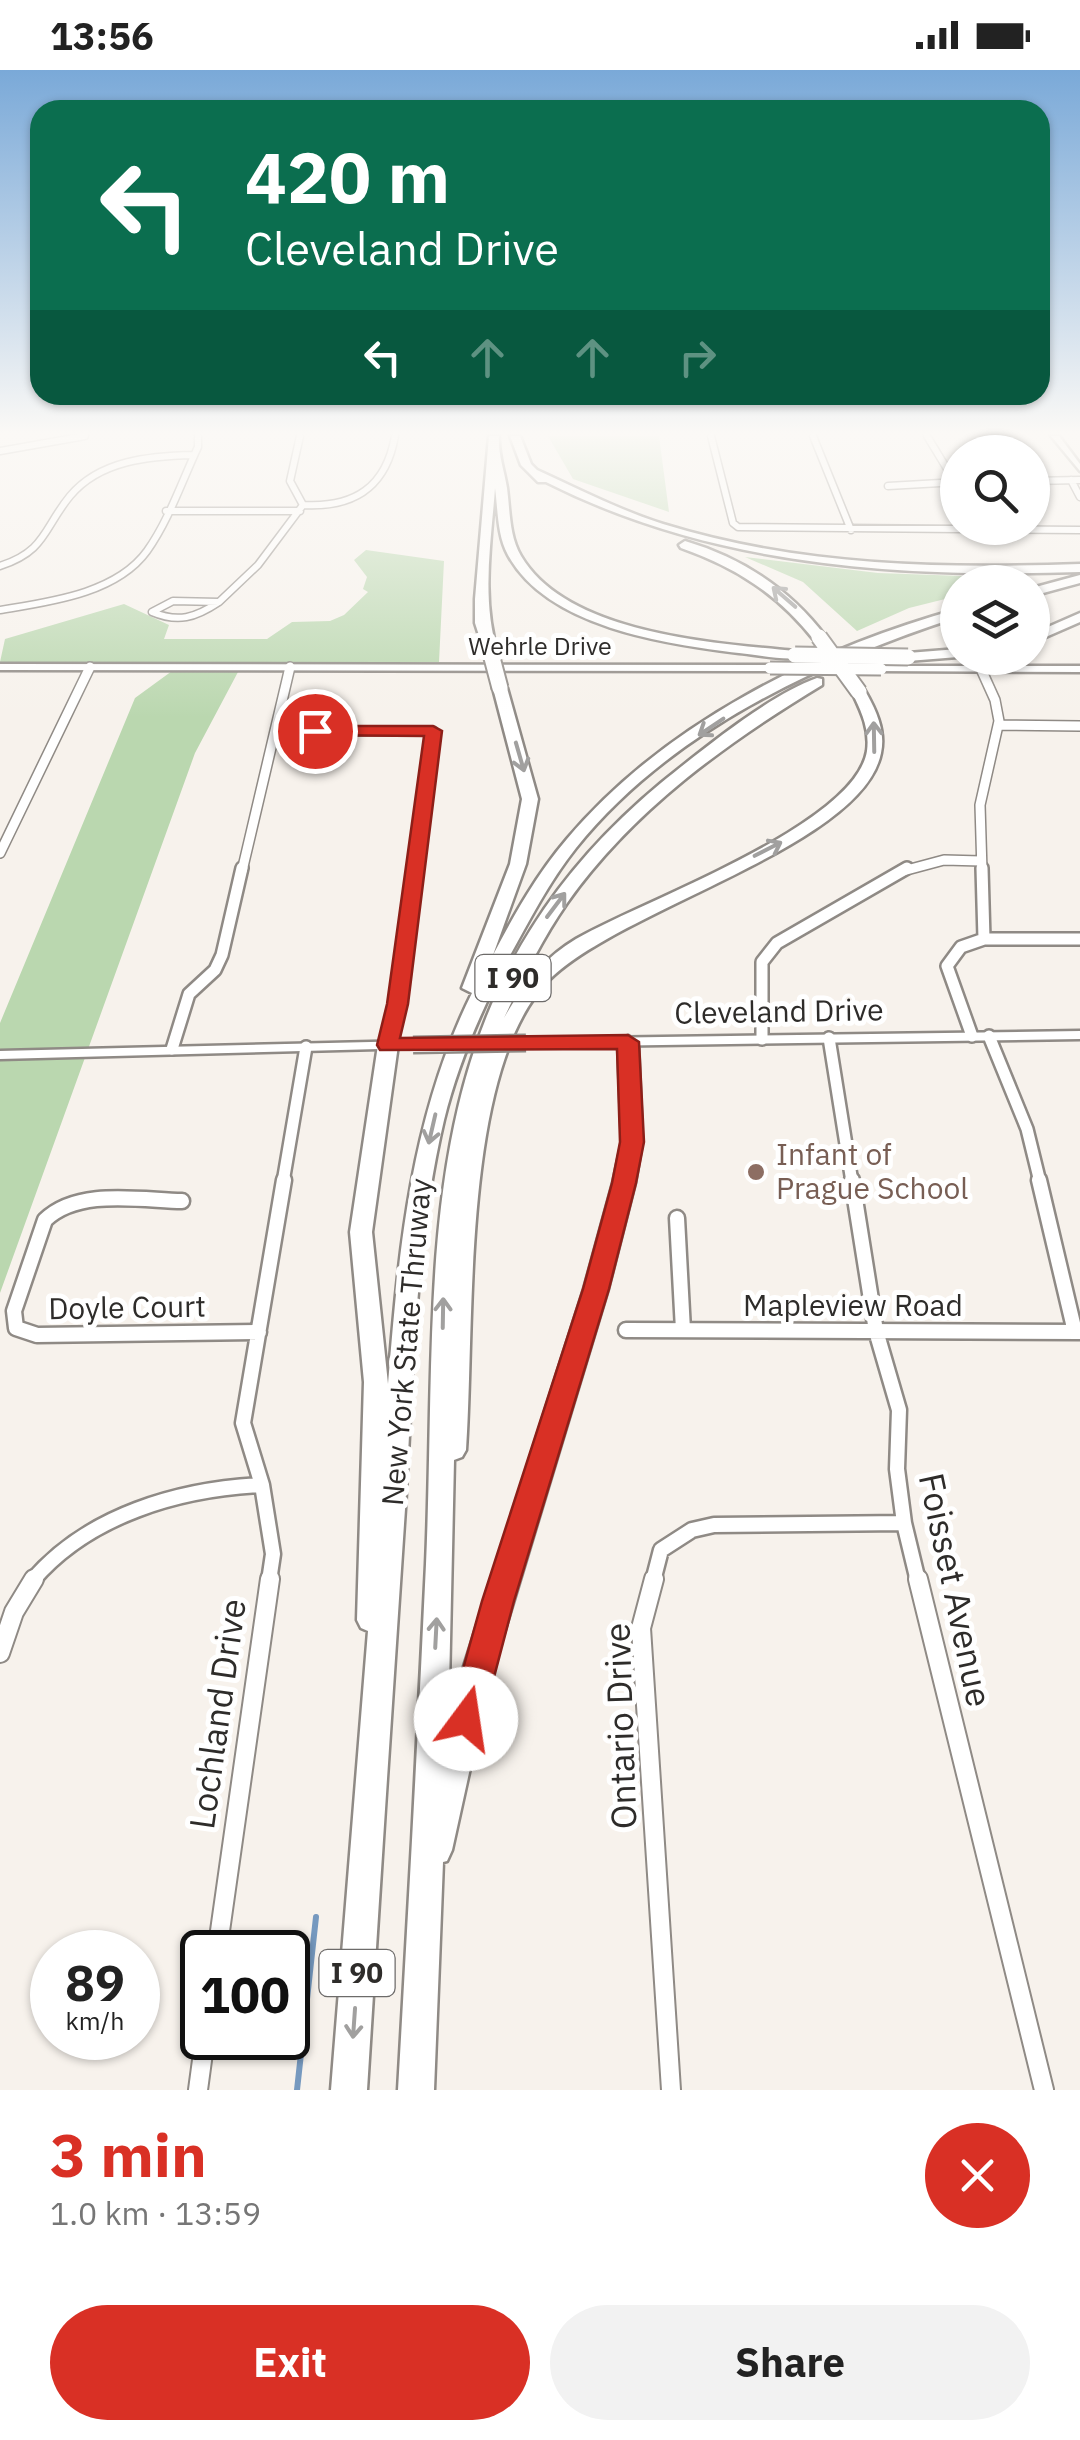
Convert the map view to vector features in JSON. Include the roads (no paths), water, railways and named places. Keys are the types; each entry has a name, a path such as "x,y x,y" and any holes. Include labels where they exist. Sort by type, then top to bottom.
{"highway":[{"path":"487,530 488,536"},
{"path":"461,1036 469,995 518,864 530,798 482,623 488,530"},
{"path":"509,530 512,550 520,566 551,594 595,615 657,635 795,655 940,655"},
{"path":"440,1551 456,1425 474,1154 488,1084 510,1024 529,991 580,944 810,828 861,784 875,754 876,728 859,692 800,611 756,575 648,530"},
{"path":"687,530 748,546 904,566 1080,568"},
{"path":"1050,587 1080,579"},
{"path":"1050,598 1080,590"},
{"path":"1050,631 1080,617"},
{"name":"New York State Thruway","path":"349,2090 409,1268 422,1172 440,1096 461,1036 530,903 574,841 622,791 708,728 785,684 858,650 940,620"},
{"name":"New York State Thruway","path":"416,2090 440,1551 444,1290 453,1188 472,1085 519,964 548,915 580,872 657,793 760,713 887,648 940,630"},
{"path":"424,1906 474,1682 596,1289 624,1183 632,1142 628,1042"},
{"path":"366,1856 376,1382 360,1232 401,1045"}],"street":[{"path":"0,566 35,552 49,530"},
{"path":"0,610 66,596 122,573 146,553 157,530"},
{"path":"219,602 168,601 152,612 159,618 177,619 196,616 219,602 258,566 285,530"},
{"name":"Wehrle Drive","path":"0,667 940,669"},
{"path":"0,853 90,667"},
{"path":"172,1049 189,994 214,970 222,955 290,668"},
{"name":"Wehrle Drive","path":"1050,669 1080,669"},
{"path":"984,675 995,700 998,725 980,805 984,939"},
{"path":"998,725 1080,726"},
{"path":"276,731 433,731 398,1004 401,1045"},
{"path":"762,1039 762,962 777,943 911,866 944,860 981,861"},
{"path":"972,1036 947,966 965,944 984,939 1080,939"},
{"name":"Cleveland Drive","path":"0,1055 306,1046 1080,1035"},
{"path":"989,1036 1027,1128 1078,1332"},
{"name":"Foisset Avenue","path":"828,1038 876,1331 899,1410 896,1469 904,1522 1044,2090"},
{"name":"Lochland Drive","path":"220,1930 273,1554 243,1423 306,1046"},
{"name":"Doyle Court","path":"182,1201 73,1202 52,1210 44,1220 14,1311 16,1328 38,1335 259,1332"},
{"path":"678,1218 683,1330"},
{"name":"Mapleview Road","path":"626,1330 1078,1332"},
{"path":"0,1653 13,1615 35,1578 91,1535 154,1505 187,1495 258,1485"},
{"name":"Ontario Drive","path":"671,2090 641,1628 661,1550 692,1530 714,1525 904,1522"},
{"path":"198,2090 202,2060"}],"waterway":[{"path":"297,2090 316,1917"}],"place":[{"name":"Infant of Prague School","path":"756,1172"}]}
